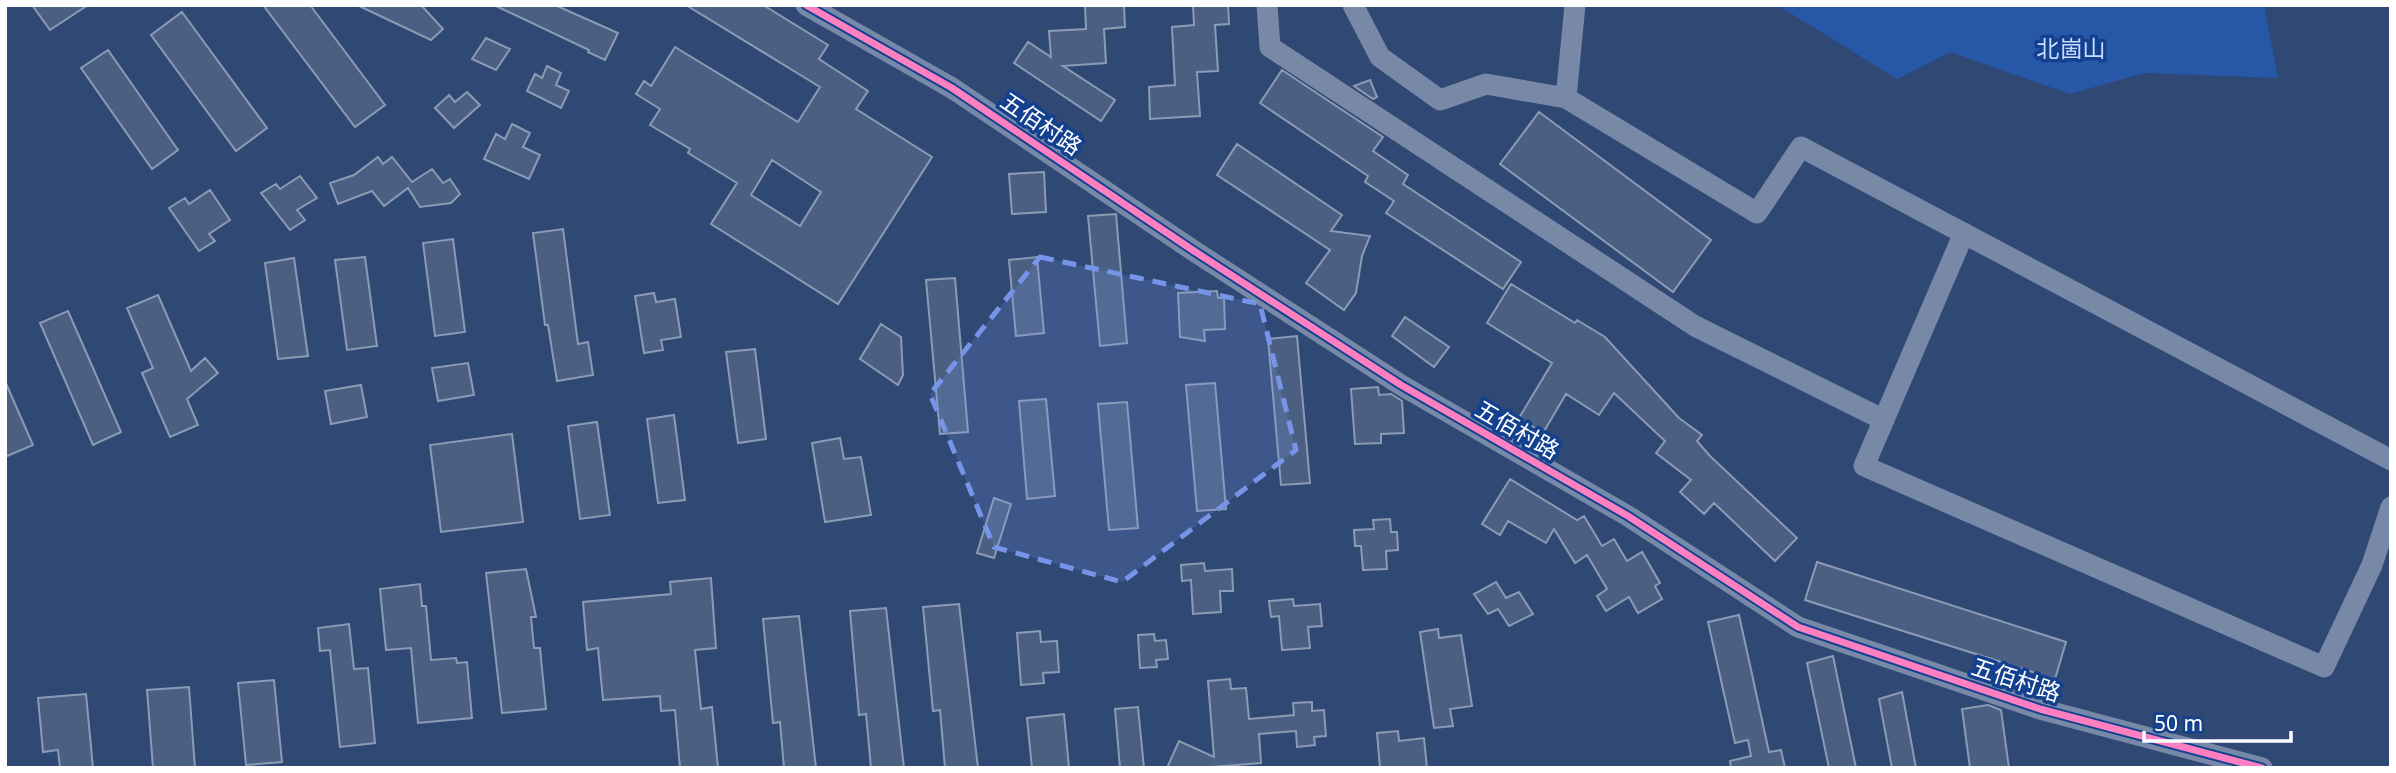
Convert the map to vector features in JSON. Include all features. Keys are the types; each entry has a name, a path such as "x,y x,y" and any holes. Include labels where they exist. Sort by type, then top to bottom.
{"street":[{"name":"五佰村路","path":"806,5 952,88 1194,251 1389,377 1628,516 1798,627 2040,709 2262,768"},
{"path":"1266,5 1270,47 1695,326 1884,420"},
{"path":"1353,5 1380,57 1440,100 1486,84 1566,98 1757,213 1801,147 2391,460"},
{"path":"1566,98 1575,5"},
{"path":"1964,233 1864,466 2324,667 2381,570 2391,507"}],"highlighted area":[{"path":"1040,257 1260,304 1296,450 1122,582 994,547 930,394"}],"green space":[{"name":"北崮山","path":"1777,5 2264,5 2278,78 2144,73 2070,94 1950,52 1897,79"}],"building":[{"path":"32,5 88,5 50,30"},
{"path":"263,5 310,5 385,105 355,127"},
{"path":"357,5 421,5 443,29 431,40"},
{"path":"494,5 555,5 618,33 605,60"},
{"path":"686,5 763,5 828,45 819,59 868,91 856,109 932,157 838,304 711,224 737,183 688,153 690,149 650,125 660,109 636,94 644,81 651,86 675,47 798,122 820,87","holes":["772,160 821,192 800,226 751,195"]},
{"path":"1085,5 1124,5 1125,27 1104,29 1106,63 1063,66 1115,100 1101,121 1014,63 1028,42 1051,57 1049,31 1086,29"},
{"path":"1193,5 1228,5 1229,24 1215,25 1218,71 1197,72 1200,116 1150,119 1149,87 1175,85 1172,27 1194,25"},
{"path":"182,12 267,128 236,151 151,35"},
{"path":"486,38 510,49 496,70 472,59"},
{"path":"108,50 178,150 152,169 81,68"},
{"path":"547,66 561,73 556,85 569,91 561,108 527,91 535,74 542,78"},
{"path":"1282,70 1383,137 1373,151 1408,175 1403,184 1521,262 1503,289 1386,213 1394,201 1365,182 1368,176 1260,103"},
{"path":"1370,80 1377,97 1373,99 1354,86"},
{"path":"467,92 480,105 454,128 435,108 449,95 455,102"},
{"path":"1539,112 1711,240 1673,292 1500,164"},
{"path":"512,124 530,133 523,147 540,155 529,179 484,159 496,134 505,139"},
{"path":"1237,144 1342,215 1331,231 1370,236 1362,256 1356,293 1344,310 1306,283 1330,250 1217,175"},
{"path":"378,157 383,164 392,157 412,182 432,169 443,183 450,179 460,194 451,203 420,207 408,188 384,206 372,191 338,204 330,183 354,175"},
{"path":"1044,172 1046,212 1012,214 1009,174"},
{"path":"300,176 317,198 297,210 305,220 290,230 261,193 276,184 280,189"},
{"path":"210,190 230,220 209,234 215,241 199,251 169,208 185,198 189,204"},
{"path":"1116,214 1127,343 1100,346 1088,216"},
{"path":"563,229 578,344 588,342 593,375 557,381 548,325 545,325 533,233"},
{"path":"453,239 465,332 435,336 423,243"},
{"path":"365,257 377,346 347,350 335,260"},
{"path":"1037,257 1044,333 1016,336 1009,260"},
{"path":"294,258 308,356 278,359 265,263"},
{"path":"955,278 968,432 940,434 926,280"},
{"path":"1511,284 1575,323 1577,320 1605,337 1679,418 1702,435 1697,441 1710,456 1797,538 1775,561 1714,503 1704,514 1680,492 1691,480 1656,453 1665,441 1614,393 1599,415 1566,394 1543,433 1519,418 1552,363 1487,323"},
{"path":"1217,291 1218,298 1224,298 1225,329 1204,330 1205,341 1180,337 1178,293"},
{"path":"654,293 656,302 675,299 681,337 661,340 663,350 644,353 635,296"},
{"path":"158,295 191,371 205,358 218,373 187,399 198,425 170,437 142,373 153,368 127,308"},
{"path":"68,311 121,432 93,445 40,323"},
{"path":"1405,317 1449,347 1434,367 1392,336"},
{"path":"881,324 901,337 903,375 898,385 860,359"},
{"path":"1297,336 1310,483 1281,485 1268,339"},
{"path":"755,349 766,439 738,443 726,352"},
{"path":"468,363 474,395 438,401 432,368"},
{"path":"5,381 33,445 5,457"},
{"path":"1215,383 1226,509 1197,511 1186,385"},
{"path":"361,385 367,417 331,424 325,391"},
{"path":"1378,387 1379,395 1391,394 1402,401 1404,433 1381,434 1381,443 1355,444 1351,389"},
{"path":"1046,399 1055,496 1027,499 1019,401"},
{"path":"1127,402 1138,528 1109,530 1098,404"},
{"path":"674,415 685,500 658,503 647,419"},
{"path":"597,422 610,515 580,519 568,426"},
{"path":"512,434 523,522 441,532 430,445"},
{"path":"840,438 844,459 861,457 871,515 825,522 812,443"},
{"path":"1510,479 1577,520 1584,516 1602,546 1614,539 1627,561 1642,552 1660,583 1655,586 1662,599 1638,613 1629,597 1606,611 1597,596 1607,589 1587,555 1575,563 1554,529 1546,543 1508,521 1500,535 1482,524"},
{"path":"994,498 1011,504 994,558 977,553"},
{"path":"1390,519 1391,532 1397,532 1398,550 1386,551 1387,569 1363,570 1361,546 1355,546 1354,530 1374,529 1373,520"},
{"path":"1817,562 2066,642 2055,679 1805,600"},
{"path":"1204,563 1205,571 1232,569 1233,591 1220,591 1221,612 1193,614 1191,580 1182,581 1181,565"},
{"path":"526,569 536,617 531,617 534,648 540,648 546,709 502,713 486,573"},
{"path":"711,578 716,648 695,650 701,709 712,707 718,768 680,768 675,710 661,711 660,696 603,700 598,648 587,650 583,602 671,594 670,582"},
{"path":"1496,582 1506,598 1519,592 1533,614 1509,626 1498,609 1488,614 1474,594"},
{"path":"420,584 422,606 426,606 431,660 456,658 457,663 467,662 472,718 418,723 411,648 386,650 380,589"},
{"path":"1293,599 1294,606 1320,604 1322,626 1308,627 1310,648 1282,650 1279,616 1271,617 1269,601"},
{"path":"959,604 978,768 945,768 940,710 933,711 923,607"},
{"path":"886,608 904,768 871,768 866,714 859,715 850,611"},
{"path":"1739,615 1769,752 1781,750 1785,768 1731,768 1730,761 1751,756 1748,740 1735,743 1708,622"},
{"path":"799,616 816,768 784,768 780,722 773,723 763,619"},
{"path":"349,624 354,669 368,668 375,743 340,747 330,650 320,651 318,628"},
{"path":"1438,629 1439,638 1461,635 1472,706 1450,709 1453,726 1434,728 1420,632"},
{"path":"1040,631 1041,642 1057,641 1059,672 1043,673 1044,683 1021,685 1017,633"},
{"path":"1154,634 1155,641 1166,640 1168,659 1156,660 1157,667 1140,668 1138,635"},
{"path":"1833,656 1856,768 1829,768 1807,663"},
{"path":"1230,679 1231,689 1246,688 1249,719 1294,715 1293,703 1312,702 1312,711 1324,710 1326,736 1314,737 1315,745 1297,747 1296,731 1259,734 1261,763 1167,768 1179,741 1214,757 1208,681"},
{"path":"274,680 282,762 246,765 238,683"},
{"path":"189,687 195,768 153,768 147,690"},
{"path":"1902,692 1916,768 1892,768 1879,699"},
{"path":"86,694 93,768 60,768 58,750 43,752 38,698"},
{"path":"1988,705 2001,710 2009,768 1970,768 1962,709"},
{"path":"1138,707 1144,768 1120,768 1115,709"},
{"path":"1064,714 1069,768 1032,768 1027,718"},
{"path":"1398,731 1399,741 1424,738 1427,768 1380,768 1377,733"}],"cycle path":[{"path":"806,5 952,88 1194,251 1401,385 1628,516 1798,627 2040,709 2262,768"}]}
